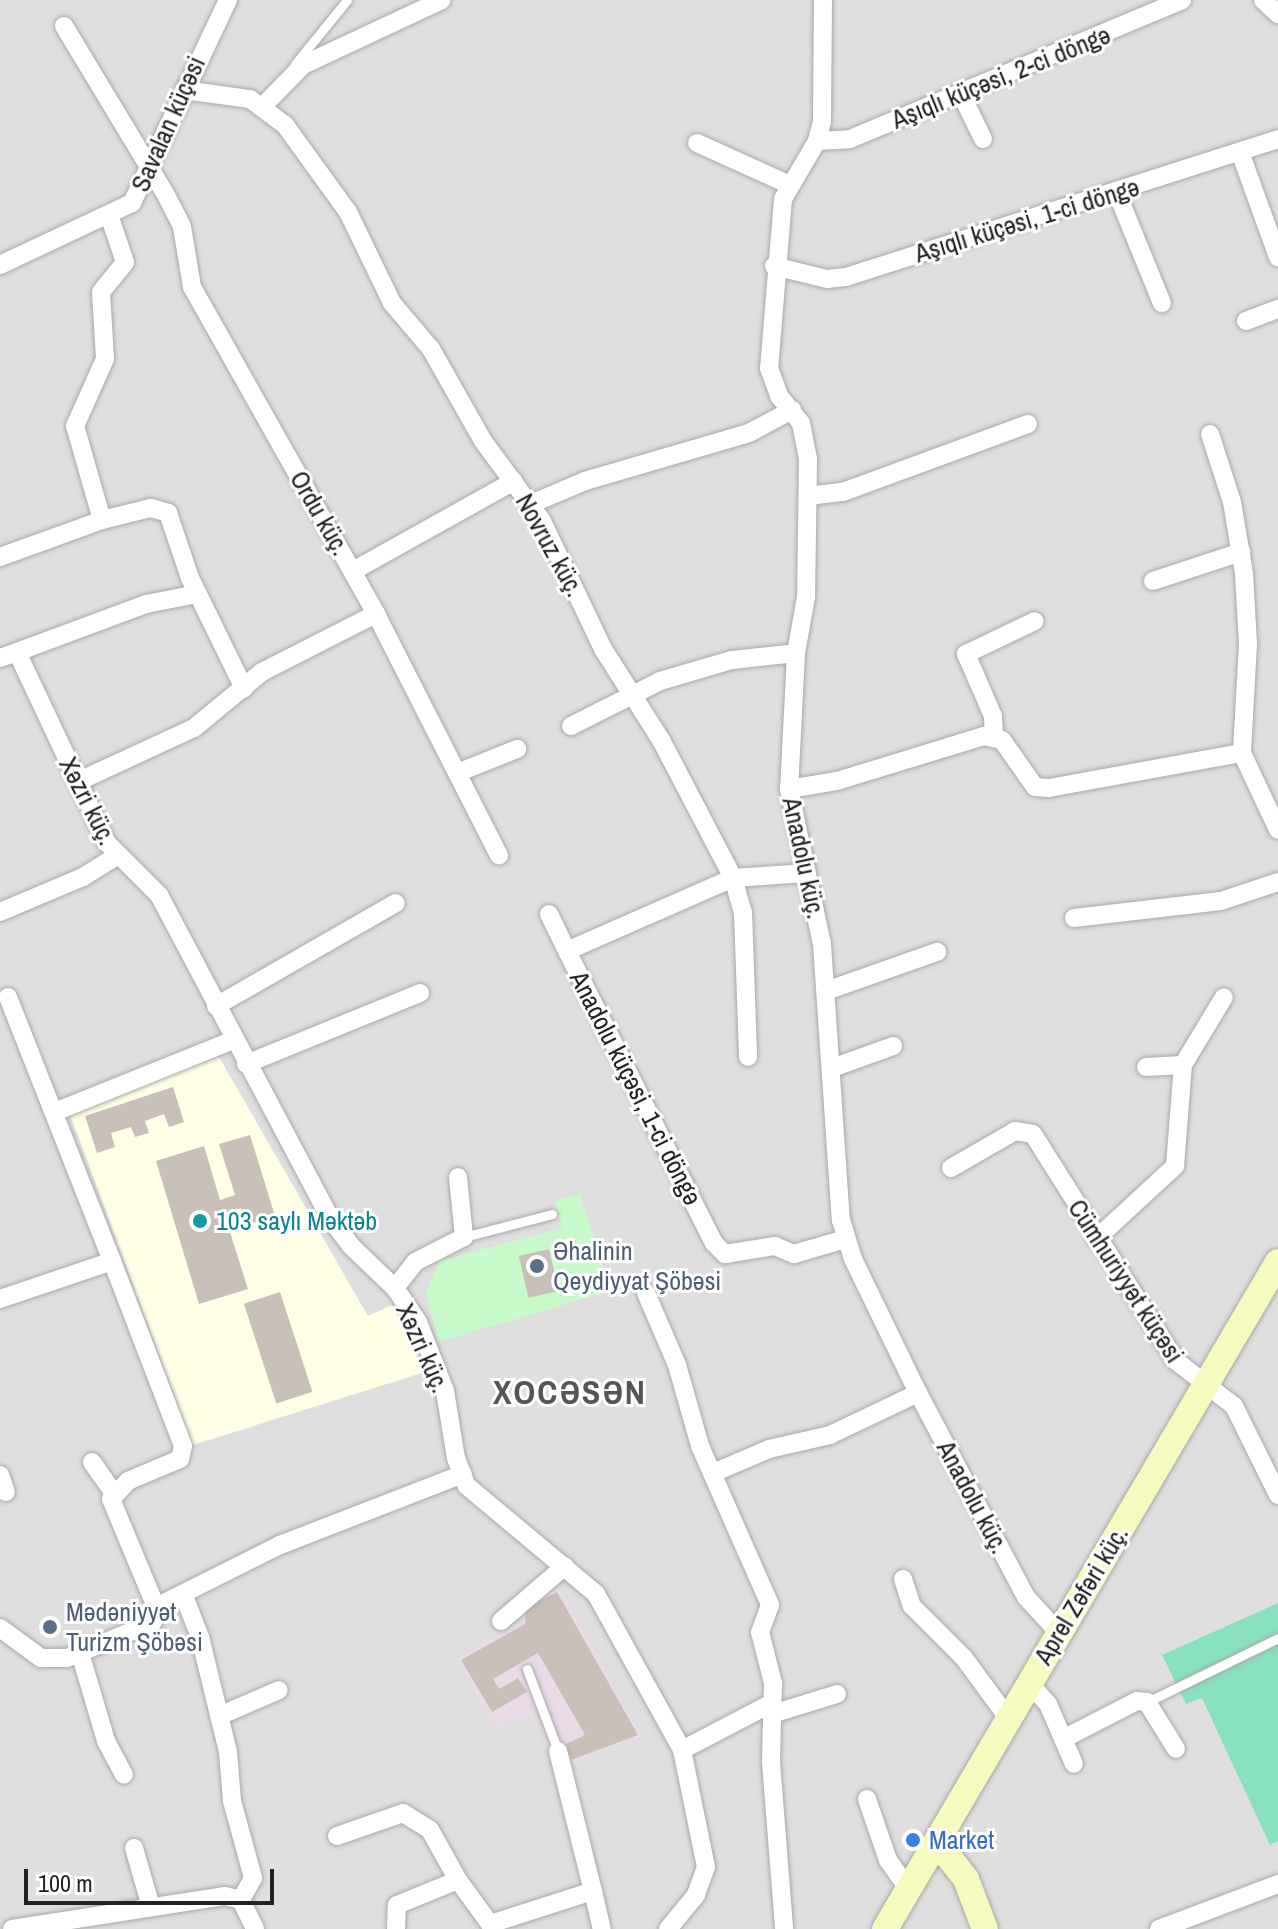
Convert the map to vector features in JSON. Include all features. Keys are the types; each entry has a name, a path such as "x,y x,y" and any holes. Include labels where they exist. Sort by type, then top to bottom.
{"street":[{"name":"Savalan küçəsi","path":"1,263 110,218 132,203 151,170 184,90 228,0"},
{"path":"184,90 264,105 290,74 442,0"},
{"name":"Anadolu küç.","path":"823,0 824,97 817,141 788,184 774,266 769,368 773,384 792,410 806,443 806,597 796,653 789,789 826,991 845,1239 918,1393 1026,1597 1059,1633"},
{"name":"Aşıqlı küçəsi, 2-ci döngə","path":"817,141 850,139 1182,0"},
{"path":"1263,0 1278,14"},
{"name":"Ordu küç.","path":"64,26 182,227 192,287 353,571 499,855"},
{"path":"961,94 983,139"},
{"name":"Novruz küç.","path":"264,105 285,125 341,202 392,303 431,349 483,441 531,504 630,695 661,740 733,878 743,912 748,1057"},
{"name":"Aşıqlı küçəsi, 1-ci döngə","path":"774,266 827,279 846,277 1117,193 1278,139"},
{"path":"697,143 788,184"},
{"path":"1240,152 1278,257"},
{"path":"1117,193 1162,303"},
{"path":"102,520 75,426 105,359 98,299 125,262 110,218"},
{"path":"1246,321 1278,309"},
{"path":"531,504 598,476 749,433 792,410"},
{"path":"808,496 843,492 1028,424"},
{"path":"1210,434 1241,552 1248,644 1242,753 1278,830"},
{"path":"353,571 514,481"},
{"path":"0,557 102,520 151,508 168,513 197,594 244,688"},
{"path":"1153,581 1241,552"},
{"path":"8,655 146,604 197,594"},
{"path":"77,782 194,728 286,657 376,614"},
{"path":"994,737 993,716 966,654 1035,621"},
{"path":"571,726 630,695 723,663 796,653"},
{"name":"Xəzri küç.","path":"8,655 116,856 159,895 330,1218 370,1267 395,1288 418,1322 445,1391 463,1474 479,1498 596,1594 682,1750 706,1867 696,1895 668,1929"},
{"path":"789,789 837,781 970,738 994,737 1007,745 1025,779 1035,787 1049,788 1242,753"},
{"path":"457,773 517,749"},
{"path":"0,912 83,877 116,856"},
{"name":"Anadolu küçəsi, 1-ci döngə","path":"806,873 733,878 567,951 714,1243 725,1254 775,1246 794,1254 845,1239"},
{"path":"1074,918 1135,907 1221,901 1278,882"},
{"path":"216,1006 396,903"},
{"path":"549,914 567,951"},
{"path":"826,991 937,952"},
{"path":"246,1064 420,993"},
{"path":"8,997 57,1111 183,1452 174,1464 113,1492"},
{"path":"1096,1239 1175,1166 1183,1065 1224,997"},
{"path":"57,1111 226,1043"},
{"path":"832,1068 893,1046"},
{"path":"1146,1067 1183,1065"},
{"name":"Cümhuriyyət küçəsi","path":"951,1168 1015,1131 1033,1134 1096,1239 1176,1361 1234,1406 1278,1495"},
{"path":"395,1288 415,1262 464,1237 458,1177"},
{"path":"0,1299 112,1261"},
{"name":"Aprel Zəfəri küç.","path":"885,1929 1278,1262"},
{"path":"646,1293 713,1473 770,1605 760,1632 772,1708 784,1929"},
{"path":"713,1473 769,1449 830,1435 918,1393"},
{"path":"92,1462 113,1492 113,1507 151,1602 161,1608"},
{"path":"0,1628 41,1658 80,1653 152,1623 161,1608 280,1545 463,1474"},
{"path":"501,1621 565,1566"},
{"path":"903,1579 912,1606 964,1658 1008,1718"},
{"path":"184,1596 219,1716 232,1801 253,1878 241,1900"},
{"path":"80,1653 106,1741 124,1775"},
{"path":"1029,1683 1048,1704 1074,1764"},
{"path":"219,1716 279,1690"},
{"path":"682,1750 772,1708 837,1694"},
{"path":"1063,1739 1137,1701 1147,1702 1176,1749"},
{"path":"558,1751 602,1929"},
{"path":"867,1799 888,1860 908,1889"},
{"path":"337,1836 403,1813 430,1830 458,1880 492,1926 593,1891"},
{"path":"937,1842 966,1879 985,1929"},
{"path":"134,1848 151,1907"},
{"path":"396,1929 397,1905 458,1880"},
{"path":"1159,1929 1278,1884"},
{"path":"12,1929 225,1896 241,1900"},
{"path":"241,1900 255,1929"}],"lane":[{"path":"290,74 347,0"},
{"path":"464,1237 552,1214"},
{"path":"1147,1702 1278,1638"},
{"path":"527,1669 558,1751"}],"shaded area":[{"name":"XOCƏSƏN","path":"0,0 1278,0 1278,1929 0,1929"},
{"path":"219,1057 368,1316 392,1305 425,1372 193,1445 69,1112"},
{"path":"559,1587 641,1736 569,1763 565,1749 549,1754 537,1714 495,1726 456,1660 523,1623 523,1607"}],"green space":[{"path":"580,1194 611,1291 438,1342 426,1292 439,1261 562,1228 555,1201"},
{"path":"1278,1603 1278,1841 1270,1845 1202,1698 1186,1704 1162,1655"}],"building":[{"path":"173,1087 184,1122 169,1127 164,1114 145,1121 149,1133 135,1137 131,1127 111,1133 115,1147 97,1153 85,1116"},
{"name":"103 saylı Məktəb","path":"250,1135 275,1216 246,1225 241,1208 224,1213 248,1289 199,1304 156,1161 204,1146 220,1200 235,1195 219,1144"},
{"path":"549,1249 559,1291 528,1298 519,1256"},
{"path":"280,1292 312,1392 276,1404 244,1304"},
{"path":"557,1592 638,1735 571,1760 566,1744 585,1735 538,1653 493,1679 499,1689 518,1678 527,1692 492,1712 461,1660 525,1624 526,1608"}],"place":[{"name":"103 saylı Məktəb","path":"200,1221"},
{"name":"Əhalinin Qeydiyyat Şöbəsi","path":"537,1266"},
{"name":"Mədəniyyət Turizm Şöbəsi","path":"50,1627"},
{"name":"Market","path":"913,1840"}],"district":[{"name":"XOCƏSƏN","path":"570,1393"}]}
